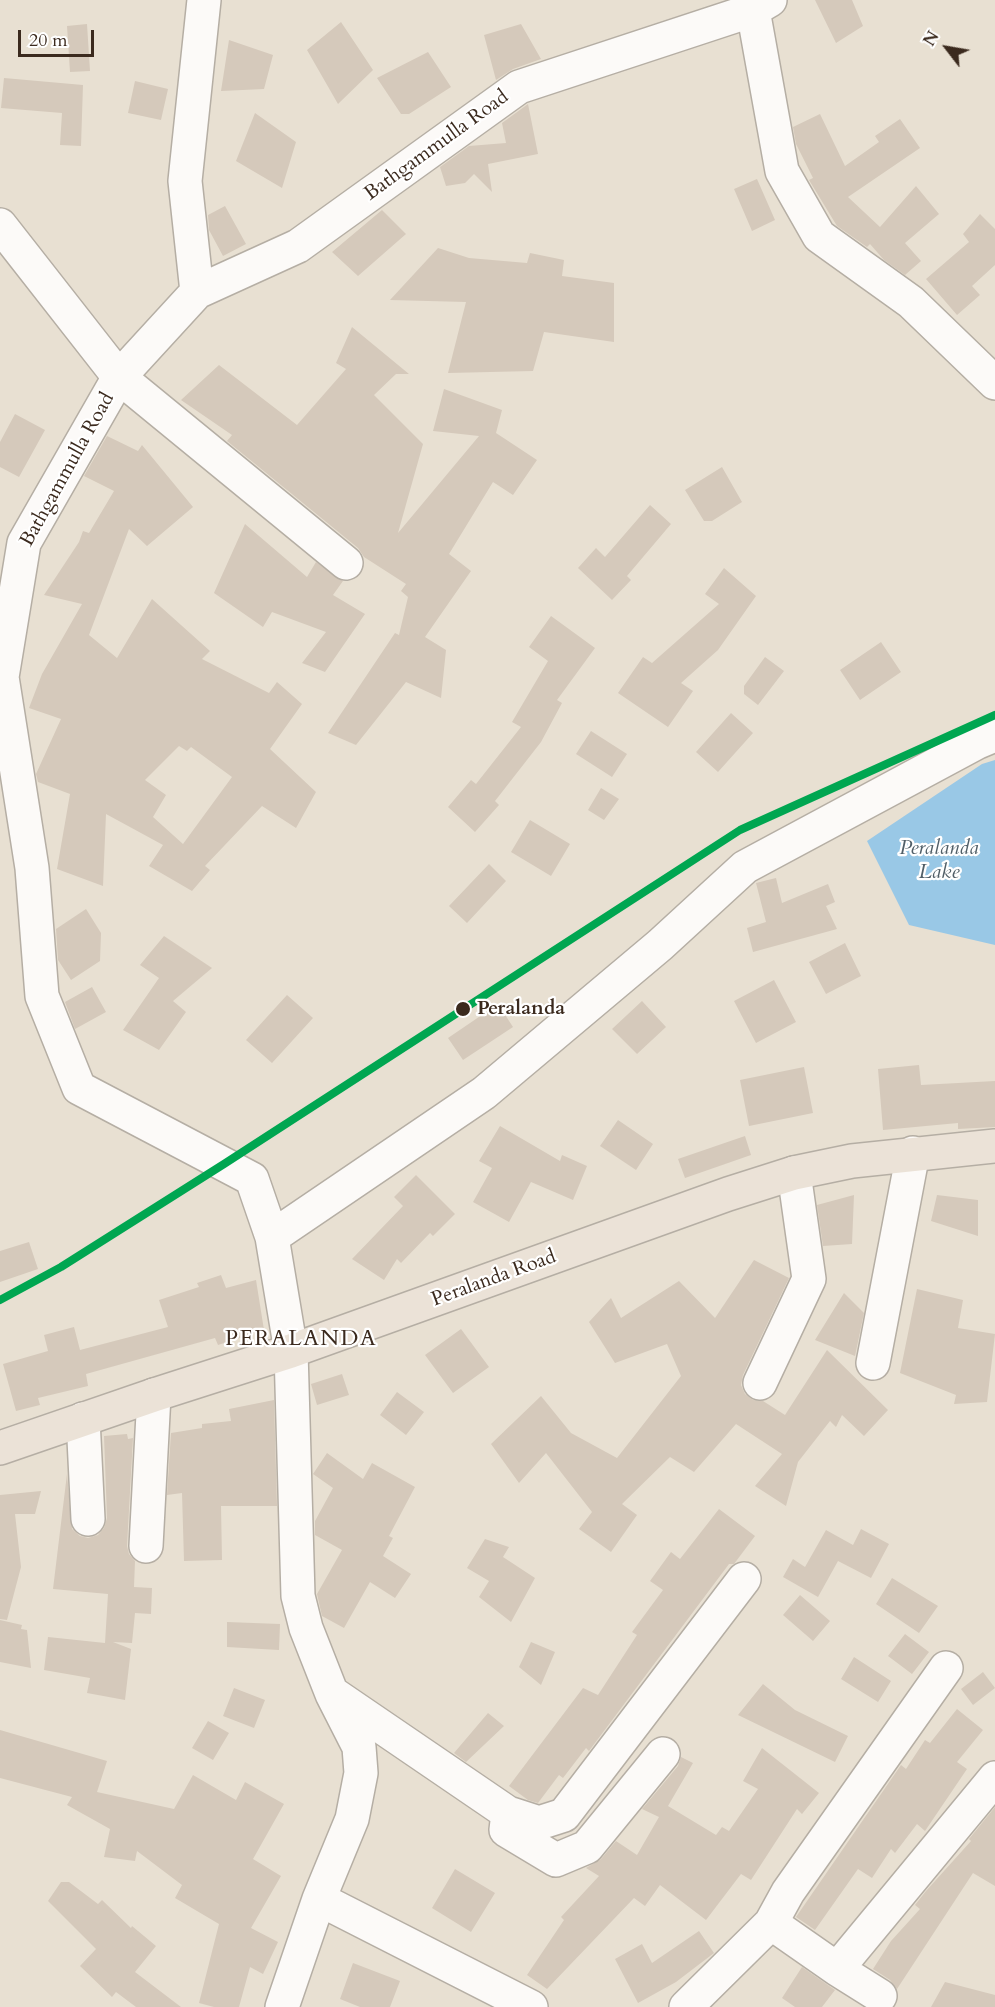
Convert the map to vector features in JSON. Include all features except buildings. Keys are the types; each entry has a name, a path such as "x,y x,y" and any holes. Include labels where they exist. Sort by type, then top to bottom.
{"main road":[{"name":"Peralanda Road","path":"0,1448 291,1351 728,1194 795,1173 852,1161 995,1146"}],"street":[{"path":"197,292 185,181 204,0"},
{"path":"761,5 782,171 819,236 911,302 995,383"},
{"name":"Bathgammulla Road","path":"282,2007 319,1899 352,1820 361,1773 359,1747 332,1694 306,1628 298,1596 291,1351 272,1238 252,1179 79,1088 42,996 32,868 1,677 24,543 119,377 197,292 298,246 519,87 761,5"},
{"path":"0,225 119,377 346,563"},
{"path":"272,1238 484,1093 660,945 745,867 995,735"},
{"path":"873,1363 913,1153"},
{"path":"760,1383 809,1279 795,1173"},
{"path":"146,1546 154,1395"},
{"path":"83,1419 88,1519"},
{"path":"332,1694 508,1813 539,1823 564,1815 744,1579"},
{"path":"686,2007 771,1923 788,1892 946,1668"},
{"path":"508,1813 506,1830 556,1860 587,1847 663,1754"},
{"path":"837,1969 995,1778"},
{"path":"319,1899 531,2007"},
{"path":"771,1923 880,1996"}],"water":[{"name":"Peralanda Lake","path":"995,760 995,945 909,925 867,841 982,764"}],"transit line":[{"path":"0,1300 61,1267 224,1164 740,830 995,715"}],"place":[{"name":"Peralanda","path":"463,1009"}],"district":[{"name":"PERALANDA","path":"301,1340"}]}
